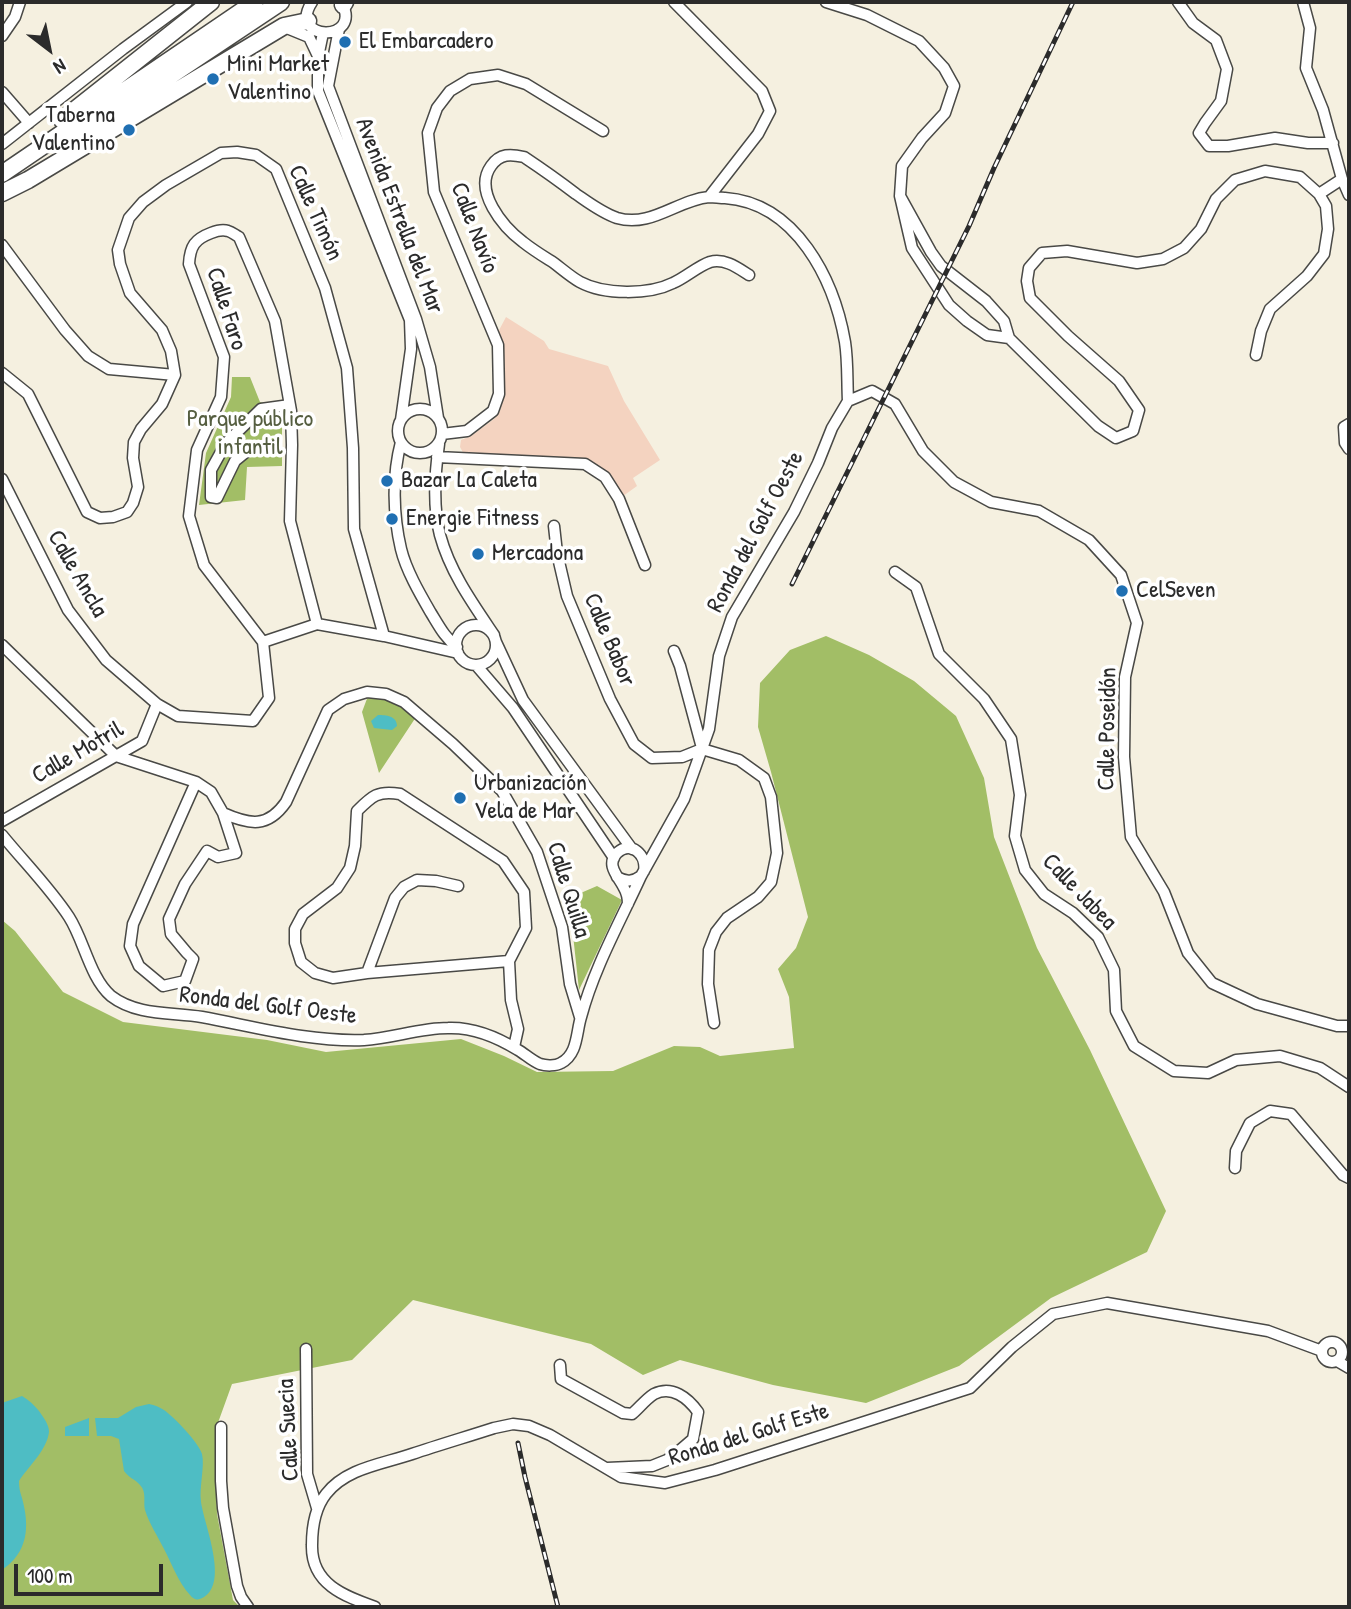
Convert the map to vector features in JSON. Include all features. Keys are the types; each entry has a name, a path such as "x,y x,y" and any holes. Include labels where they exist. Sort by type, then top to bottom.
{"main road":[{"path":"2,172 41,137 211,2"},
{"path":"2,172 255,2"},
{"path":"2,191 281,2"},
{"path":"2,191 28,180 284,26 308,22"}],"street":[{"path":"2,36 15,17 20,2"},
{"path":"2,144 187,2"},
{"path":"312,2 307,10 308,22 312,27 323,33 339,29"},
{"path":"674,2 762,91 770,111 758,134 709,197"},
{"path":"826,2 867,15 919,41 944,68 954,86 945,113 922,138 902,166 900,197 912,248 949,306 987,335 1009,338"},
{"path":"1178,2 1193,23 1216,40 1227,69 1221,101 1199,133 1209,146 1228,146 1275,138 1308,143 1333,143"},
{"path":"1303,2 1310,28 1306,68 1347,178 1349,195"},
{"name":"Avenida Estrella del Mar","path":"343,3 345,18 339,29 328,86 416,319 430,368 438,418"},
{"path":"284,26 309,37 318,57"},
{"name":"Avenida Estrella del Mar","path":"323,33 318,57 318,91 410,320 411,349 401,420"},
{"name":"Calle Navío","path":"440,439 467,431 493,411 499,394 499,382 498,345 434,192 428,133 437,108 450,90 470,79 498,75 526,84 603,131"},
{"path":"2,92 29,123"},
{"name":"Calle Timón","path":"175,375 171,351 162,330 130,293 118,250 122,236 129,218 143,202 166,185 221,153 256,155 276,169 325,288 347,368 353,448 354,529 384,636"},
{"path":"749,275 730,263 711,262 670,285 646,290 612,292 581,283 522,242 506,226 486,192 485,180 488,171 502,156 510,154 524,157 600,210 619,219 643,219 662,215 709,197 738,199 768,210 790,227 816,260 833,296 845,343 848,401"},
{"path":"900,197 941,266 986,301 1004,321 1009,338 1098,426 1116,438 1133,431 1139,410 1119,382 1030,298 1027,281 1029,268 1042,253 1067,251 1137,263 1163,259 1184,248 1201,229 1216,199 1235,180 1265,171 1300,177 1319,194 1326,206 1328,229 1324,254 1307,276 1270,309 1261,331 1256,355"},
{"path":"1319,194 1347,178"},
{"name":"Calle Faro","path":"263,642 204,565 189,516 197,450 221,397 224,357 189,264 189,254 200,237 216,230 228,231 239,237 275,321 290,405 290,521 317,624"},
{"path":"2,245 65,330 88,356 108,369 175,375 162,404 134,442 132,458 138,487 127,512 100,518 87,512 28,394 2,373"},
{"name":"Calle Poseidón","path":"848,401 872,391 895,404 923,451 954,482 991,502 1039,511 1089,540 1121,575 1137,623 1125,677 1124,757 1131,837 1164,892 1188,953 1212,983 1257,1004 1337,1026 1349,1026"},
{"name":"Ronda del Golf Oeste","path":"2,835 70,919 100,982 126,1006 149,1012 200,1017 312,1037 364,1040 448,1027 474,1030 514,1047 540,1064 552,1066 561,1063 573,1052 580,1018 591,986 642,873 684,799 709,729 719,656 732,617 794,512 832,428 848,401"},
{"path":"246,452 235,461 217,498 211,497 211,470 226,443 261,409 290,405"},
{"path":"440,439 433,449 412,452 401,442 398,427 406,414 419,409 427,410 438,418 442,429 435,496 440,534 457,578 495,638 523,700 645,862 637,879 627,881 617,877"},
{"path":"1349,424 1344,428 1345,443 1349,449"},
{"path":"401,442 394,502 401,551 420,594 447,640 465,661 481,664 491,658 496,648 495,638 484,626 470,626 460,634 457,650"},
{"path":"437,457 585,464 605,477 619,499 645,565"},
{"name":"Calle Ancla","path":"2,479 68,610 106,660 157,704 178,716 253,721 269,698 263,642"},
{"name":"Calle Babor","path":"554,526 567,596 610,699 634,744 652,758 682,757 702,749"},
{"name":"Calle Jabea","path":"895,572 916,587 939,653 984,699 1011,739 1020,795 1015,836 1025,870 1044,894 1073,913 1098,937 1114,970 1116,1011 1134,1046 1174,1071 1208,1073 1237,1060 1280,1056 1320,1068 1349,1087"},
{"path":"263,642 317,624 457,650"},
{"path":"2,645 116,756 196,782 211,792 223,813 236,853 218,857 207,851 185,884 169,919 171,934 193,958 185,982 163,986 139,966 130,946 132,924 196,782"},
{"path":"674,651 702,749 740,760 764,778 771,797 777,853 771,882 758,897 727,918 716,932 709,950 708,984 714,1023"},
{"path":"476,664 513,708 614,858"},
{"name":"Calle Quilla","path":"223,813 242,821 258,823 277,815 286,802 328,710 344,699 367,692 386,694 404,702 502,791 537,852 562,927 570,984 580,1018"},
{"name":"Calle Motril","path":"2,821 142,741 157,704"},
{"path":"509,961 333,978 315,973 301,962 295,943 295,929 303,914 337,888 350,868 355,846 357,811 373,796 386,792 400,794 503,861 524,892 526,928 509,961 511,1000 519,1029 514,1047"},
{"path":"628,904 625,888 612,868 614,858 621,850 652,849 659,843"},
{"path":"368,973 395,898 404,887 417,880 458,886"},
{"path":"1235,1168 1236,1151 1250,1123 1270,1111 1291,1114 1343,1175 1349,1178"},
{"name":"Ronda del Golf Este","path":"317,1508 337,1484 358,1471 513,1424 529,1426 550,1435 621,1477 666,1483 715,1470 970,1388 1012,1347 1053,1314 1107,1303 1268,1331 1322,1351"},
{"path":"1343,1354 1332,1362 1326,1360 1322,1351 1325,1345 1338,1343 1343,1354 1349,1368"},
{"name":"Calle Suecia","path":"306,1349 307,1474 317,1508"},
{"path":"560,1365 561,1379 624,1413 632,1414 655,1394 670,1391 681,1395 698,1412 693,1439 667,1460 652,1466 606,1468"},
{"path":"221,1427 223,1508 237,1586 248,1607"},
{"path":"317,1508 312,1540 315,1568 324,1581 337,1590 354,1600 375,1607"}],"shaded area":[{"path":"506,317 544,341 549,349 608,366 624,401 660,460 633,478 637,486 619,499 605,477 585,464 466,458 460,447 461,440 494,419 500,411 504,394 504,349 497,334"}],"green space":[{"name":"Parque público infantil","path":"232,377 250,377 260,402 282,406 282,466 247,467 245,500 199,505 206,453 231,397"},
{"path":"826,636 869,655 914,681 956,716 984,778 994,837 1037,948 1090,1050 1166,1211 1147,1252 1051,1298 959,1366 866,1403 773,1385 680,1360 643,1375 591,1344 413,1300 352,1360 232,1384 215,1431 217,1514 233,1600 240,1607 2,1607 2,920 15,931 63,992 123,1022 267,1040 326,1052 461,1039 537,1072 613,1071 674,1046 700,1047 720,1056 794,1048 789,997 778,969 796,948 808,917 758,727 760,683 790,650"},
{"path":"368,696 395,701 416,717 379,773 362,712"},
{"path":"597,886 622,900 579,990 569,898"}],"water":[{"path":"378,715 393,718 397,726 392,730 374,728 371,721"},
{"path":"22,1396 39,1411 49,1432 41,1452 19,1481 25,1509 25,1538 17,1555 2,1570 2,1403"},
{"path":"149,1404 174,1418 202,1454 201,1502 215,1566 211,1590 200,1599 193,1598 182,1584 151,1525 145,1510 142,1488 124,1471 119,1439 97,1436 95,1418 118,1418 136,1407"},
{"path":"89,1418 89,1436 65,1436 65,1427"}],"railway":[{"path":"792,584 969,226 1073,2"},
{"path":"518,1443 558,1607"}],"place":[{"name":"El Embarcadero","path":"345,42"},
{"name":"Mini Market Valentino","path":"213,79"},
{"name":"Taberna Valentino","path":"129,130"},
{"name":"Bazar La Caleta","path":"387,481"},
{"name":"Energie Fitness","path":"392,519"},
{"name":"Mercadona","path":"478,554"},
{"name":"CelSeven","path":"1122,591"},
{"name":"Urbanización Vela de Mar","path":"460,798"}]}
